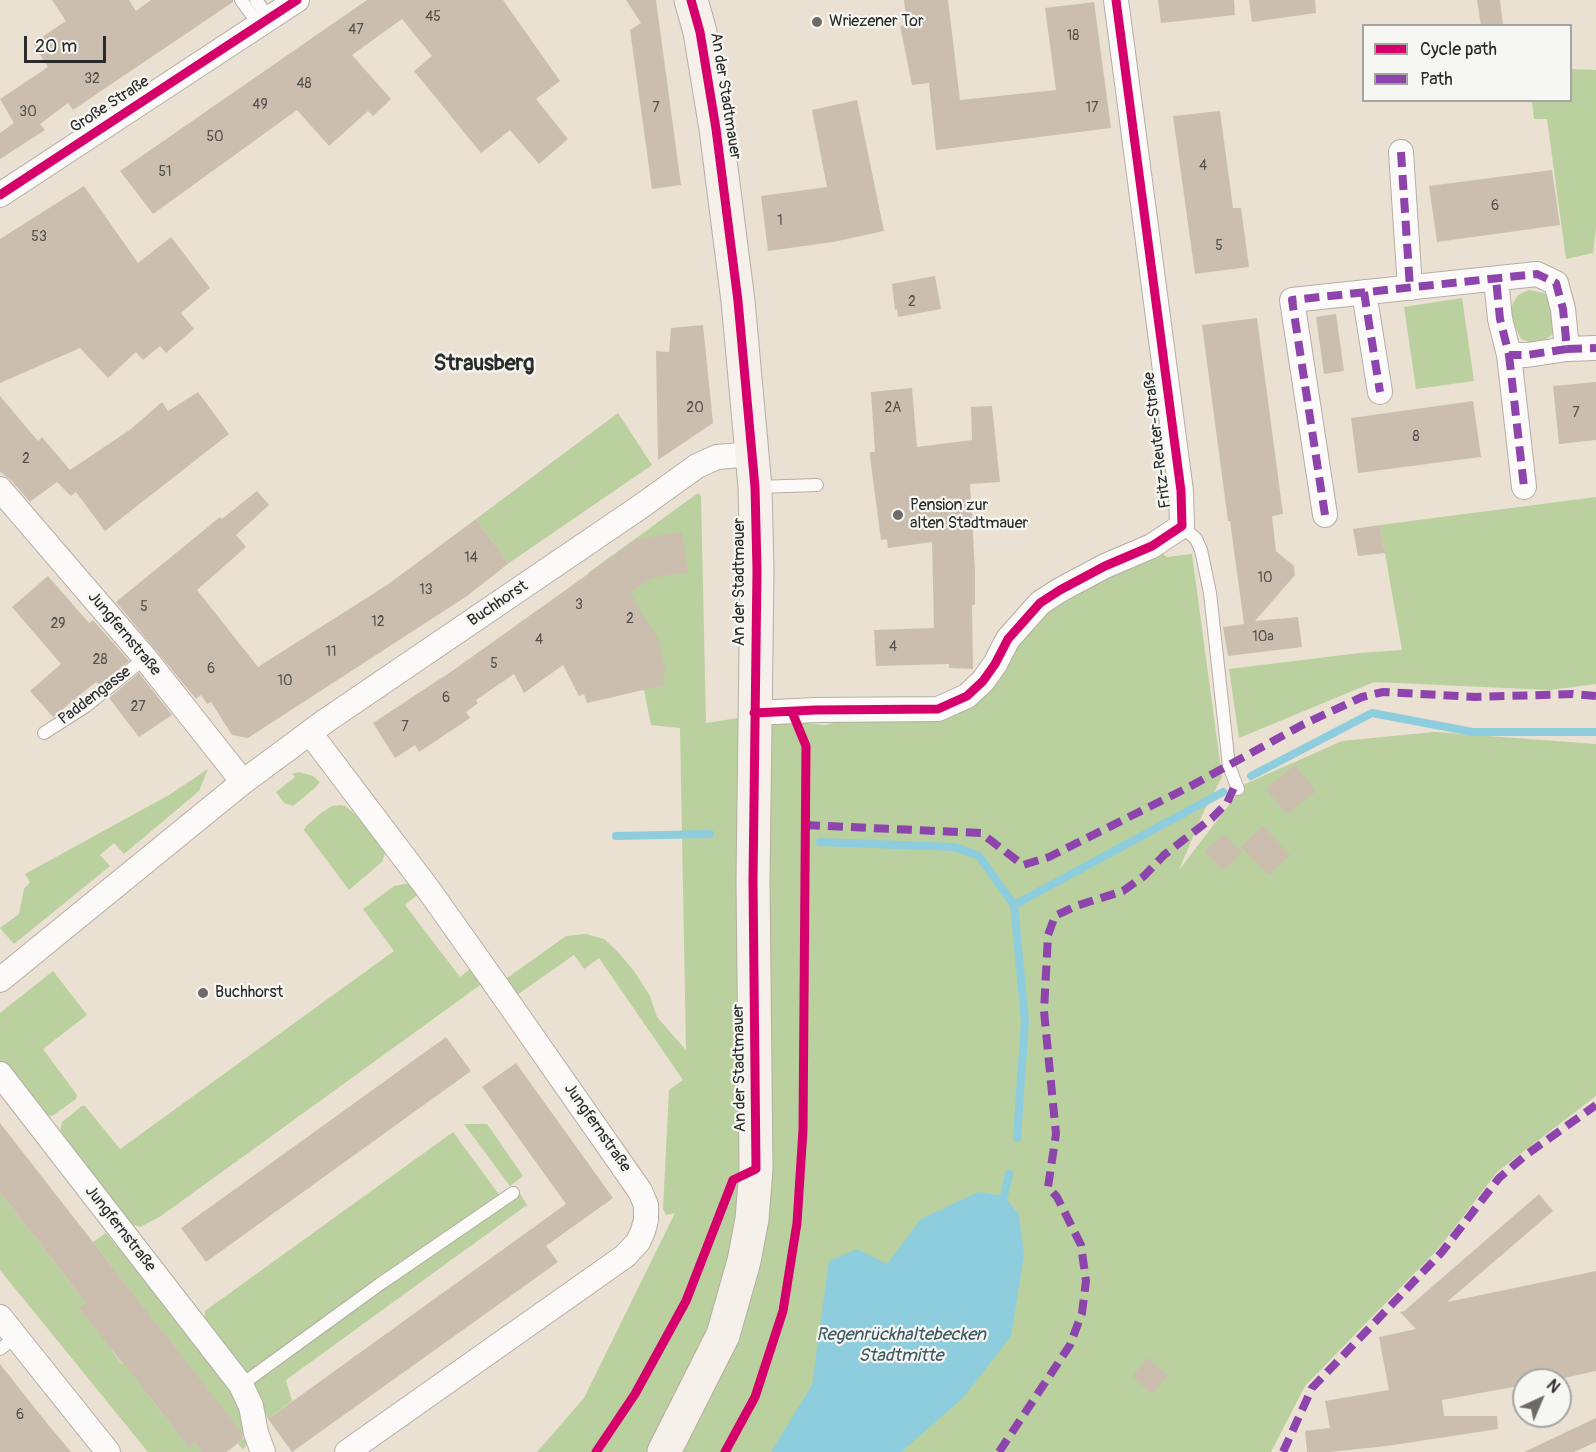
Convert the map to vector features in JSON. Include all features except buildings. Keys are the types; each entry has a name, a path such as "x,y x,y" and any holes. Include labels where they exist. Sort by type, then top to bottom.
{"street":[{"name":"Große Straße","path":"0,195 261,14 297,0"},
{"name":"An der Stadtmauer","path":"664,1452 723,1335 744,1261 752,1219 756,1169 753,880 756,487 738,301 716,129 700,32 691,0"},
{"name":"Fritz-Reuter-Straße","path":"754,713 938,709 967,696 983,681 1008,639 1040,603 1105,566 1152,546 1182,526 1180,491 1116,0"},
{"path":"1401,152 1410,288"},
{"path":"1325,515 1292,300 1537,274 1556,283 1563,309 1568,349"},
{"path":"1496,279 1500,319 1509,355 1524,487"},
{"path":"1364,292 1380,392"},
{"path":"1509,355 1596,348"},
{"name":"Buchhorst","path":"0,980 243,782 309,733 697,466 717,457 753,454"},
{"name":"Jungfernstraße","path":"6,496 145,658 243,782"},
{"name":"Jungfernstraße","path":"309,733 428,889 526,1026 640,1191 646,1205 643,1231 638,1242 625,1256 347,1452"},
{"name":"Jungfernstraße","path":"0,1074 241,1385 251,1406 256,1433 263,1452"},
{"path":"0,1317 8,1343 108,1452"}],"lane":[{"path":"241,0 261,14"},
{"path":"756,487 817,485"},
{"path":"1182,526 1196,539 1201,550 1210,593 1229,766 1238,789"},
{"name":"Paddengasse","path":"44,733 86,706 145,658"},
{"path":"241,1385 380,1284 513,1193"}],"green space":[{"path":"1572,69 1596,70 1596,228 1593,253 1566,259 1547,119 1534,119 1532,102 1572,102"},
{"path":"1529,290 1544,293 1552,302 1555,327 1552,335 1543,341 1532,343 1521,339 1511,314 1512,305 1518,295"},
{"path":"1462,298 1474,381 1416,389 1404,307"},
{"path":"618,413 652,465 509,563 476,519"},
{"path":"698,493 701,496 706,723 751,716 825,725 885,710 967,696 1024,619 1152,546 1167,557 1192,554 1222,777 1204,811 1179,870 1245,784 1342,741 1434,732 1596,744 1596,1096 1497,1172 1439,1248 1305,1386 1271,1452 537,1452 584,1398 675,1213 666,1215 663,1209 669,1090 683,1080 599,958 584,969 574,955 514,997 503,981 566,936 586,934 604,939 634,971 650,996 657,1017 686,1050 680,728 651,725 644,690 612,607 588,573"},
{"path":"1596,497 1596,684 1550,690 1374,682 1239,738 1229,669 1402,650 1380,525"},
{"path":"208,769 199,791 124,854 114,843 100,855 110,866 14,944 0,928 19,914 24,889 30,882 25,874 169,795"},
{"path":"299,772 313,776 320,782 293,806 284,803 276,792 295,777 292,774"},
{"path":"332,806 345,806 363,821 386,850 382,862 349,890 304,830 321,813"},
{"path":"410,883 422,891 405,905 460,977 471,968 483,983 161,1216 140,1227 123,1221 65,1146 65,1138 60,1131 62,1122 85,1106 120,1149 394,951 363,909 394,886"},
{"path":"53,971 87,1015 43,1049 77,1095 76,1099 52,1116 46,1115 0,1060 0,1013"},
{"path":"464,1124 487,1124 523,1176 510,1186"},
{"path":"453,1132 503,1200 518,1190 527,1205 286,1380 292,1401 268,1419 250,1384 204,1323 205,1311"},
{"path":"0,1192 86,1303 122,1364 130,1358 156,1405 189,1447 195,1443 202,1452 148,1452 0,1270"},
{"path":"106,1233 176,1319 243,1408 249,1440 243,1450 238,1443 245,1438 93,1242"}],"water":[{"name":"Regenrückhaltebecken Stadtmitte","path":"978,1192 1004,1196 1019,1215 1024,1255 1011,1336 963,1398 901,1452 771,1452 812,1385 829,1261 857,1249 887,1264 921,1219"}],"waterway":[{"path":"1251,776 1372,713 1473,732 1596,732"},
{"path":"1017,1138 1025,1021 1014,905 1223,792"},
{"path":"616,836 710,834"},
{"path":"820,842 955,847 979,856 1014,905"},
{"path":"999,1205 1004,1196 1009,1174"}],"marked path":[{"path":"1401,152 1410,288"},
{"path":"1325,515 1292,300 1537,274 1556,283 1563,309 1567,349 1527,355 1509,355 1500,319 1496,279"},
{"path":"1364,292 1380,392"},
{"path":"1567,349 1596,348"},
{"path":"1509,355 1524,487"},
{"path":"805,825 981,833 1023,865 1049,857 1189,787 1304,724 1362,697 1383,692 1475,697 1573,694 1596,696"},
{"path":"999,1452 1070,1345 1082,1313 1086,1281 1081,1245 1057,1197 1048,1187 1056,1134 1044,1011 1048,935 1055,916 1076,906 1123,891 1144,876 1164,855 1212,818 1227,803 1236,783"},
{"path":"1283,1452 1312,1388 1442,1252 1499,1178 1526,1155 1596,1105"}],"cycle path":[{"path":"0,195 297,0"},
{"path":"596,1452 635,1394 686,1301 733,1180 756,1169 753,880 757,570 755,487 738,301 716,129 700,32 691,0"},
{"path":"754,713 938,709 967,696 983,681 1008,639 1040,603 1105,566 1152,546 1182,526 1181,491 1116,0"},
{"path":"725,1452 755,1397 783,1311 797,1223 803,1130 806,746 792,712"}],"place":[{"name":"Wriezener Tor","path":"817,22"},
{"name":"Pension zur alten Stadtmauer","path":"898,515"},
{"name":"Buchhorst","path":"203,993"}],"district":[{"name":"Strausberg","path":"484,364"}]}
